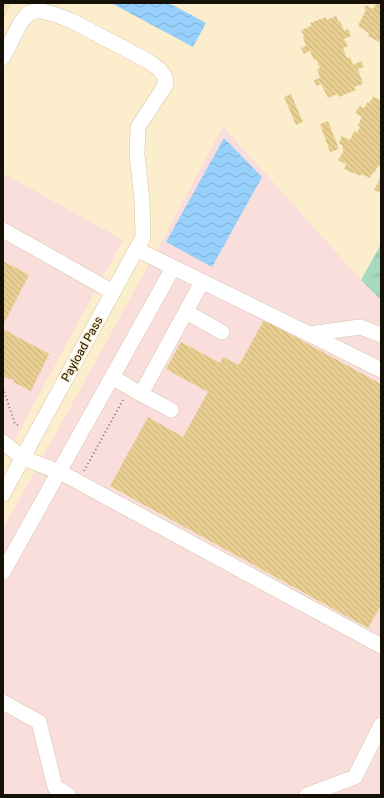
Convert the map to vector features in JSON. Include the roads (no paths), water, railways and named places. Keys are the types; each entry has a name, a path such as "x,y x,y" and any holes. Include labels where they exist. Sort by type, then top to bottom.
{"street":[{"name":"Payload Pass","path":"3,57 28,14 42,11 72,22 148,61 159,69 165,77 166,84 138,127 137,156 142,200 143,237 3,494"},
{"path":"3,230 113,292"},
{"path":"136,250 381,370"},
{"path":"3,572 173,268"},
{"path":"141,394 202,282"},
{"path":"186,312 222,332"},
{"path":"309,334 360,327 381,335"},
{"path":"112,377 171,410"},
{"path":"3,442 23,458 60,472 381,646"},
{"path":"3,702 39,722 52,791 68,795"},
{"path":"307,795 355,777 381,724"}],"water":[{"path":"111,3 169,3 206,23 193,47"},
{"path":"224,138 262,177 212,267 166,242"}]}
